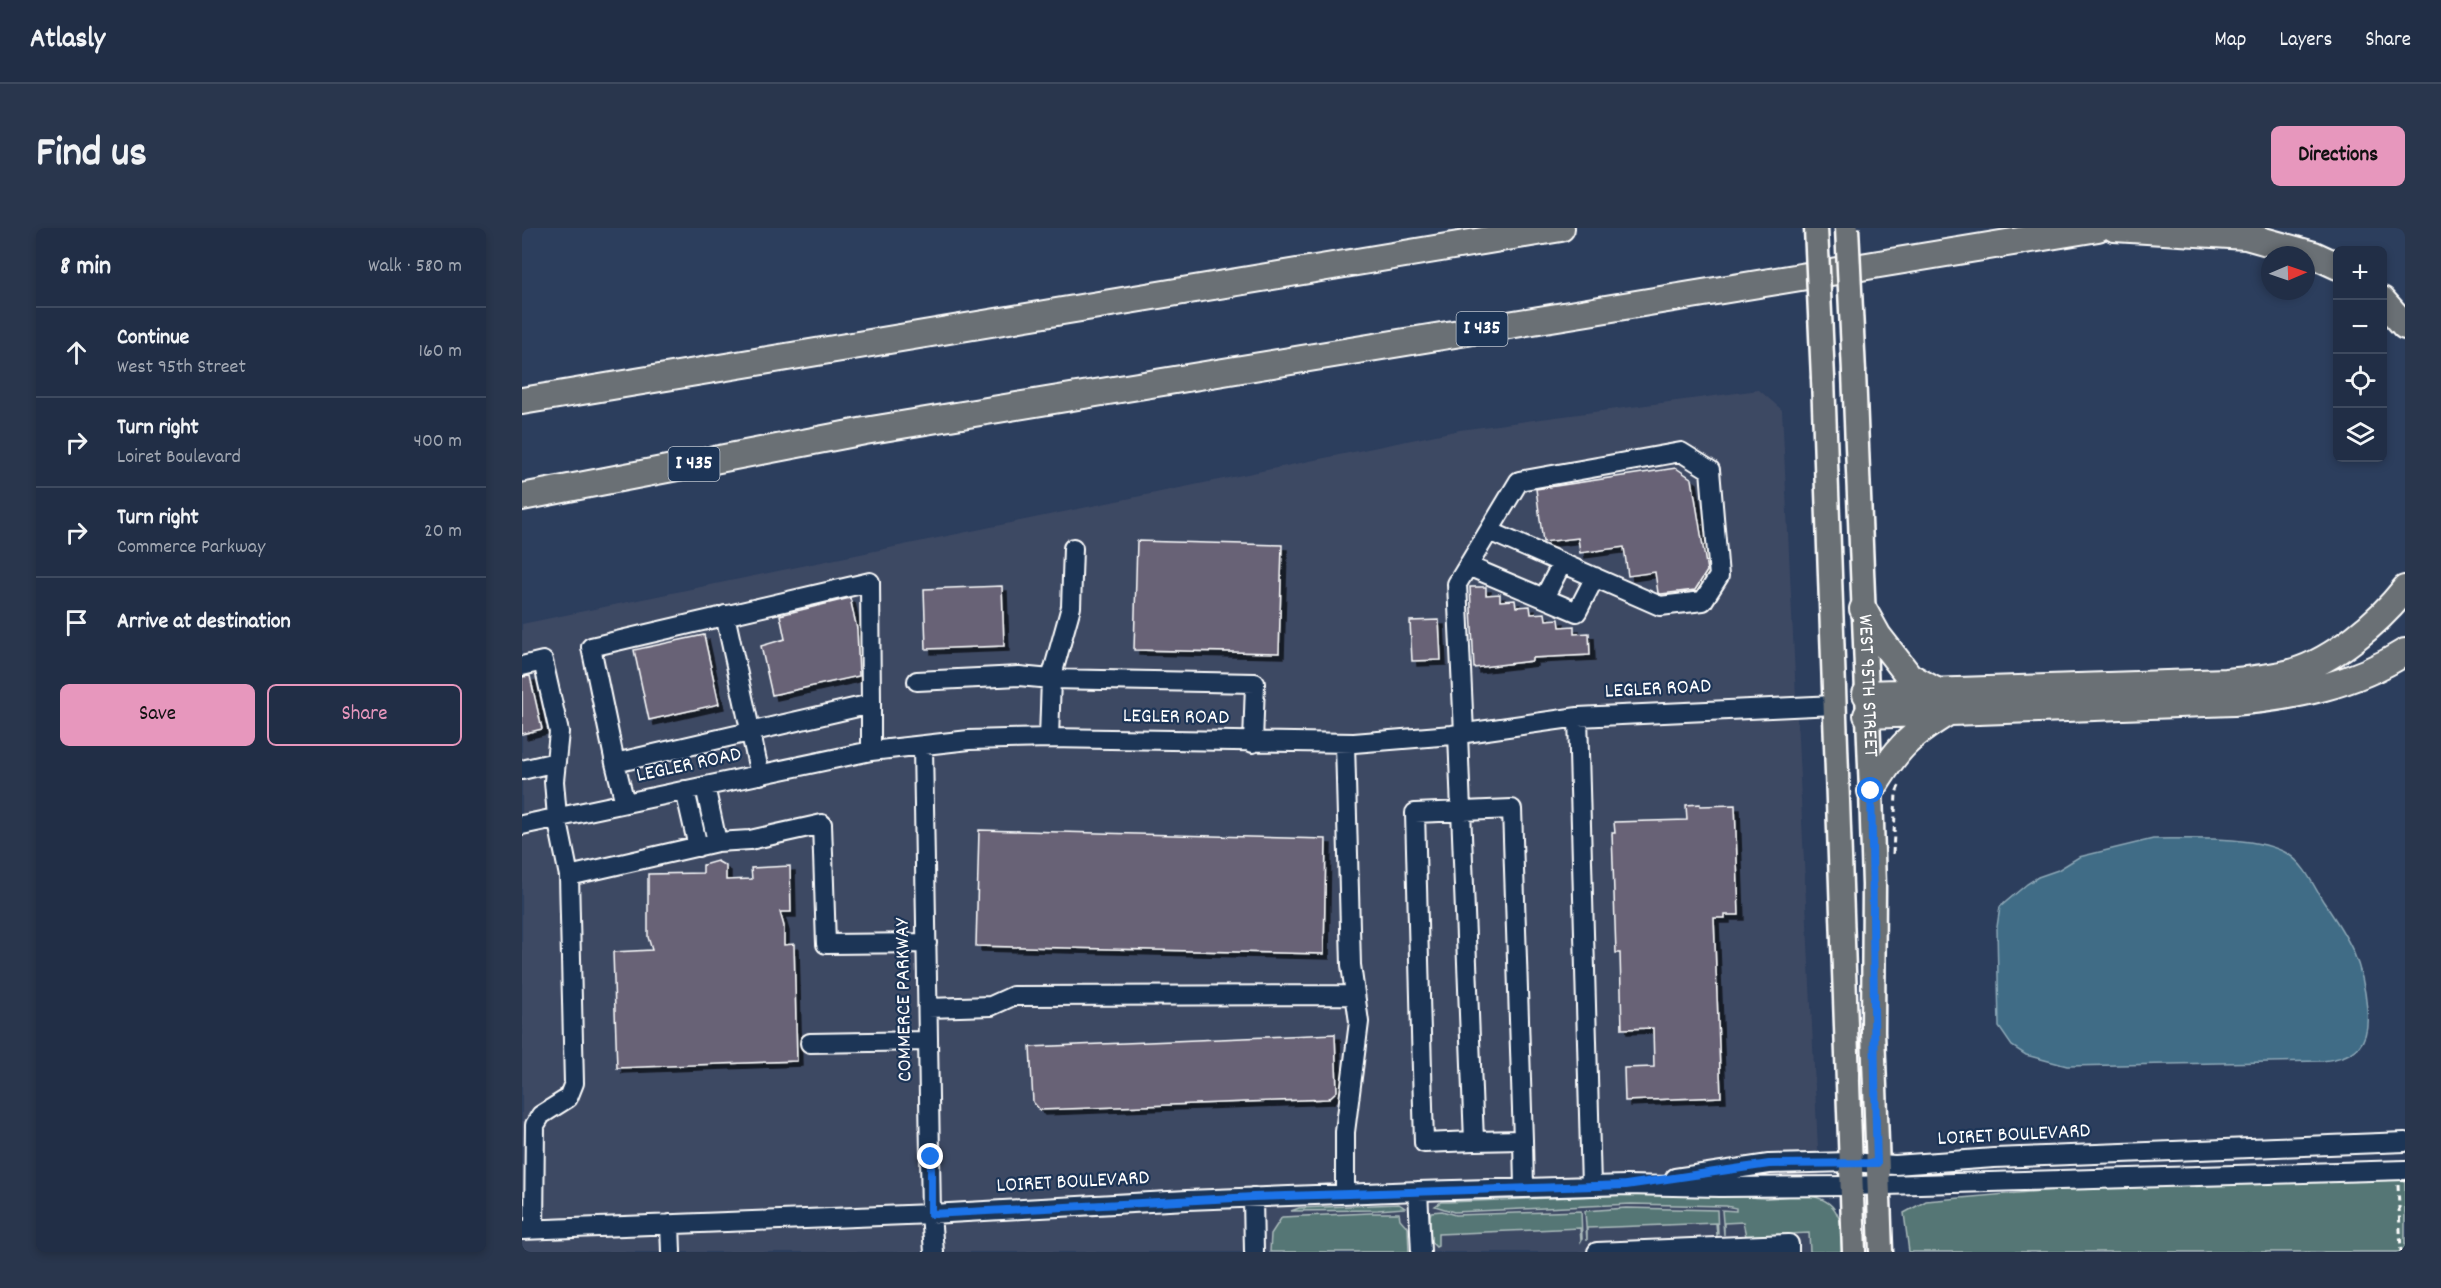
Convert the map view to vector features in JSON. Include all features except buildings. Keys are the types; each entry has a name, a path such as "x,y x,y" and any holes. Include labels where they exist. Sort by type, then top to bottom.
{"highway":[{"path":"522,401 1561,228"},
{"name":"I 435","path":"522,496 866,431 2098,228"},
{"path":"2114,228 2246,236 2314,255 2333,264"},
{"path":"2387,306 2405,326"},
{"path":"522,384 595,375 645,381"},
{"path":"1863,609 1878,636 1909,676 1942,702 2266,679 2297,671 2333,652 2376,621 2405,589"},
{"path":"1867,704 2234,702 2273,699 2306,693 2340,682 2372,670 2405,652"},
{"path":"1871,791 1901,745 1924,727 1942,702"}],"main road":[{"name":"WEST 95TH STREET","path":"1816,228 1854,1252"},
{"name":"WEST 95TH STREET","path":"1847,228 1871,791 1874,885 1873,1032 1881,1252"},
{"path":"1835,705 1867,704"}],"street":[{"path":"1474,1141 1461,811 1457,584 1519,481 1681,452 1710,470 1719,576 1704,601 1660,606 1489,531"},
{"path":"1049,738 1051,680 1071,607 1073,548"},
{"path":"1544,598 1562,563"},
{"path":"1468,566 1577,612 1595,577"},
{"path":"625,803 591,647 870,582 871,751"},
{"path":"725,615 760,775"},
{"path":"522,666 543,661 559,732 554,781 557,817 569,876 574,1083 568,1098 541,1115 535,1125 528,1230"},
{"path":"917,681 1019,676 1051,680 1255,683 1253,743"},
{"path":"615,763 871,704"},
{"name":"LEGLER ROAD","path":"522,825 871,751 923,747 969,740 1049,738 1345,743 1391,741 1578,717 1676,710 1835,705"},
{"path":"1578,717 1591,1186"},
{"path":"1345,743 1351,965 1359,1022 1345,1132 1345,1194"},
{"name":"COMMERCE PARKWAY","path":"923,747 931,1214 934,1252"},
{"path":"522,770 556,762"},
{"path":"705,786 717,842"},
{"path":"685,790 698,847"},
{"path":"1523,1140 1425,1143 1414,813 1512,809 1523,1140 1524,1188"},
{"path":"569,876 717,842 750,840 822,824 826,944 927,942"},
{"path":"928,1008 991,1006 1013,996 1355,995"},
{"path":"810,1043 928,1041"},
{"name":"LOIRET BOULEVARD","path":"528,1230 1418,1191 1626,1185 1851,1186 1895,1165 1995,1158 2405,1142"},
{"path":"2183,1151 2184,1178"},
{"name":"LOIRET BOULEVARD","path":"1626,1185 1769,1164 1850,1162 1878,1174 2184,1178 2402,1174"},
{"path":"1418,1191 1421,1252"},
{"path":"1253,1197 1254,1252"},
{"path":"670,1224 670,1252"},
{"path":"1597,1252 1737,1249 1789,1244 1789,1252"}],"path":[{"path":"2401,1252 2402,1174"}],"shaded area":[{"path":"1759,390 1782,410 1823,1252 522,1252 522,624 1460,430"},
{"path":"2153,839 2222,839 2259,844 2288,854 2299,864 2340,927 2358,964 2367,1009 2366,1032 2359,1047 2344,1056 2322,1061 2067,1066 2026,1055 2012,1046 1999,1027 1997,927 2000,907 2038,877 2058,870 2079,857"}],"green space":[{"path":"2405,1175 2405,1252 1909,1252 1904,1213 1926,1201 2064,1189"},
{"path":"1706,1192 1762,1198 1809,1196 1820,1198 1834,1209 1839,1218 1844,1252 1810,1252 1809,1233 1746,1236 1743,1222 1724,1223 1724,1235 1722,1210 1736,1211 1736,1208 1726,1206 1631,1204 1454,1212 1435,1206 1441,1202"},
{"path":"1399,1204 1405,1208 1291,1211 1299,1208"},
{"path":"1626,1208 1717,1210 1718,1234 1716,1223 1587,1228 1587,1241 1585,1211"},
{"path":"1442,1211 1455,1215 1581,1211 1582,1239 1581,1241 1580,1228 1438,1234 1438,1246 1436,1247 1431,1242 1430,1216 1431,1212"},
{"path":"1399,1213 1400,1219 1408,1228 1409,1252 1270,1252 1271,1234 1282,1217"}],"route":[{"path":"931,1157 931,1214 1253,1197 1626,1185 1769,1164 1877,1163 1873,1032 1874,885 1871,791"}]}
